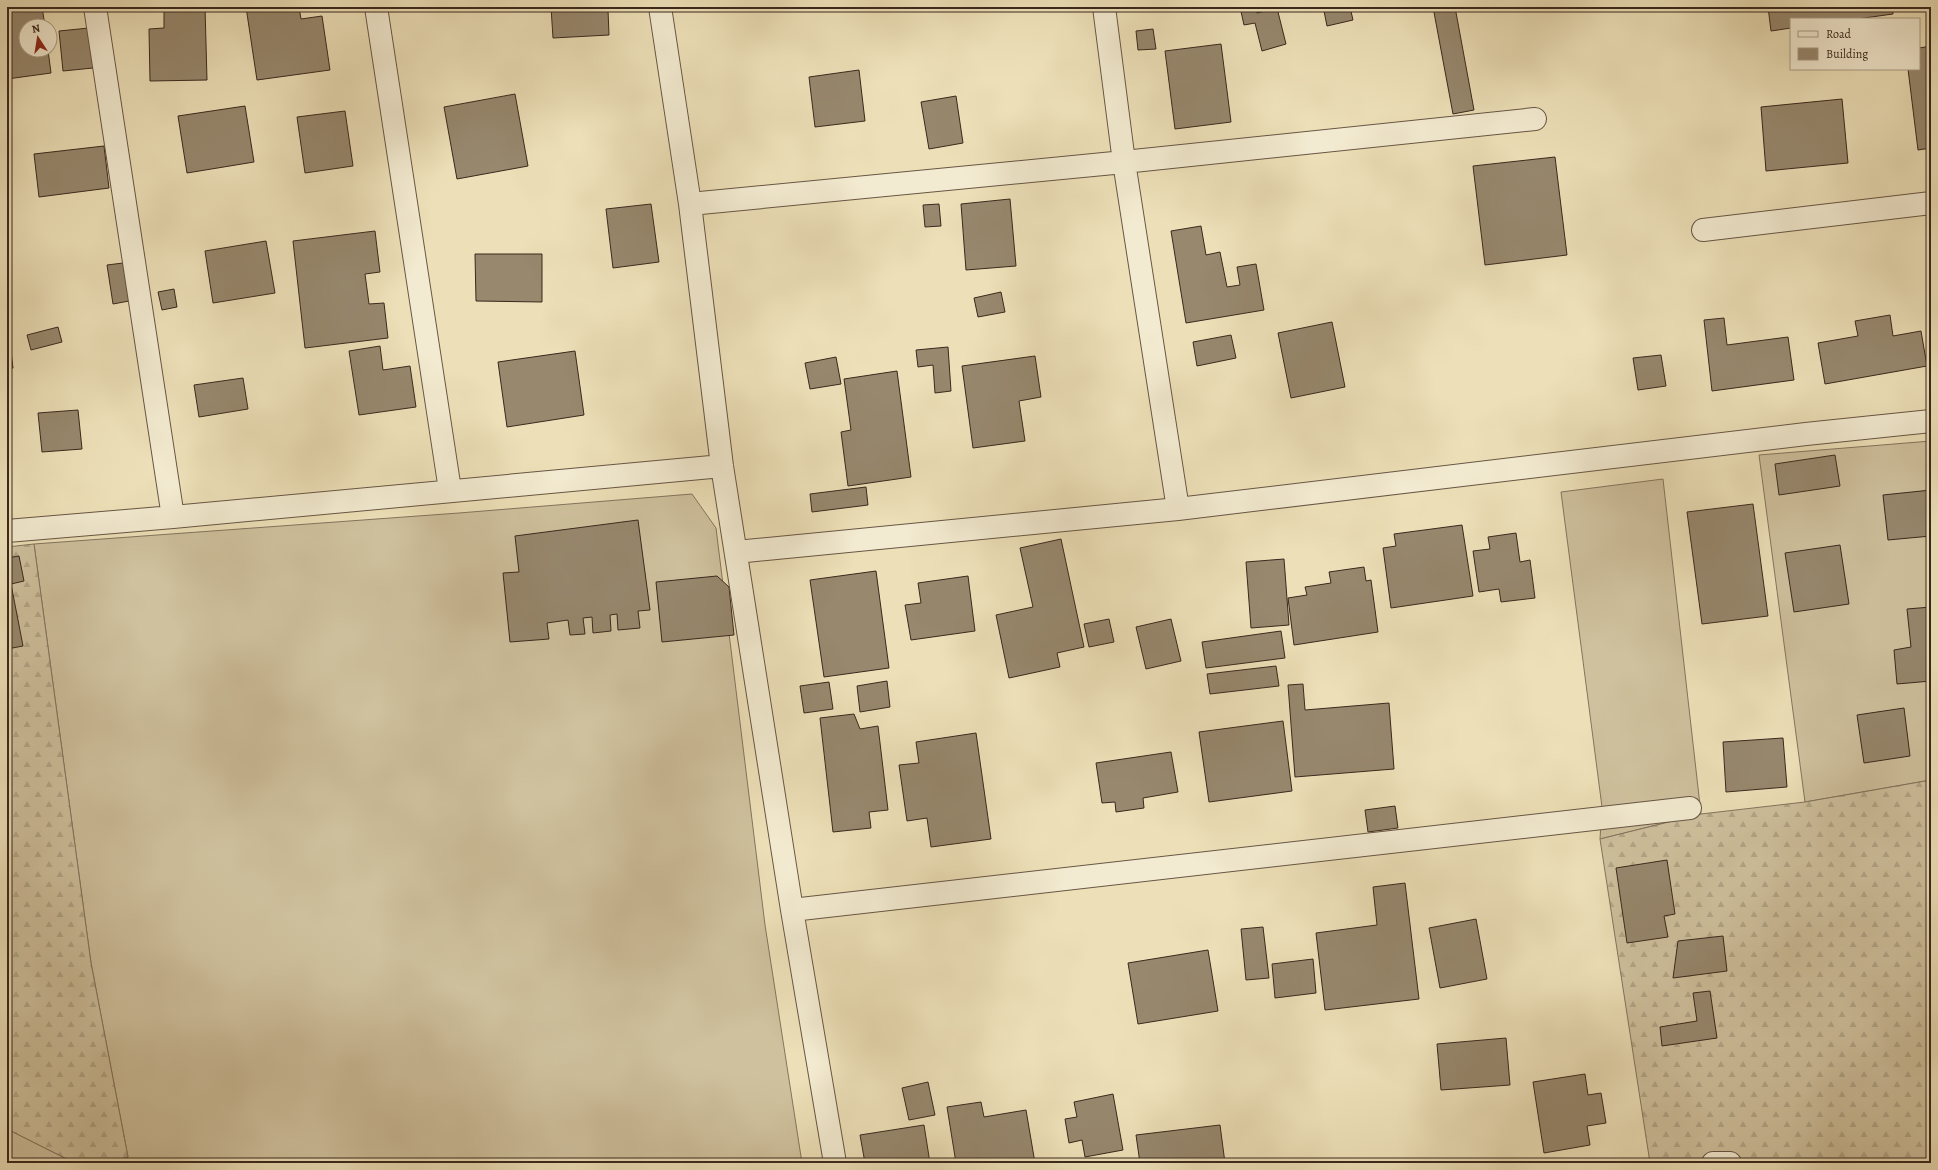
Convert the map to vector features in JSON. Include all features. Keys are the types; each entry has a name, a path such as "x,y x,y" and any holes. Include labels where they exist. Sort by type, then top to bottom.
{"street":[{"path":"95,7 173,517"},
{"path":"376,7 450,490"},
{"path":"660,7 690,204 722,466 792,910 834,1163"},
{"path":"1104,7 1124,162 1178,509"},
{"path":"690,204 1124,162 1535,119"},
{"path":"1703,230 1931,203"},
{"path":"736,552 1178,509 1790,436 1931,421"},
{"path":"7,531 722,466"},
{"path":"792,910 1690,808"},
{"path":"1712,1163 1730,1163"}],"green space":[{"path":"1931,441 1931,780 1805,802 1759,455"},
{"path":"1663,479 1701,814 1600,839 1602,807 1561,492"},
{"path":"692,494 716,528 765,925 802,1163 106,1163 128,1157 91,963 34,544 459,513"},
{"path":"34,544 91,963 128,1157 106,1163 75,1163 7,1129 7,547"},
{"path":"1931,780 1931,1163 1650,1163 1600,839 1701,814 1805,802"},
{"path":"7,1129 75,1163 7,1163"}],"building":[{"path":"7,7 42,7 44,18 18,18 18,58 49,58 51,73 7,79"},
{"path":"164,7 205,7 207,80 150,81 149,29 164,28"},
{"path":"246,7 299,7 301,19 322,16 330,70 257,80"},
{"path":"551,7 593,7 593,11 608,10 609,35 553,38"},
{"path":"1240,7 1256,7 1257,13 1277,8 1286,44 1262,51 1255,23 1244,25"},
{"path":"1340,7 1350,7 1353,20 1327,26 1324,11"},
{"path":"1433,7 1455,7 1474,110 1453,114"},
{"path":"1768,7 1893,7 1893,14 1864,18 1790,18 1790,28 1771,31"},
{"path":"89,28 93,68 63,71 59,31"},
{"path":"1153,29 1156,49 1138,50 1136,31"},
{"path":"1221,44 1231,122 1175,129 1165,51"},
{"path":"1931,46 1931,148 1918,150 1908,70 1920,70 1920,48"},
{"path":"859,70 865,121 815,127 809,77"},
{"path":"515,94 528,166 457,179 444,107"},
{"path":"956,96 963,143 929,149 921,102"},
{"path":"1842,99 1848,163 1766,171 1761,107"},
{"path":"245,106 254,162 187,173 178,116"},
{"path":"345,111 353,166 305,173 297,117"},
{"path":"104,146 109,188 39,197 34,154"},
{"path":"1555,157 1567,255 1485,265 1473,166"},
{"path":"1010,199 1016,266 966,270 961,204"},
{"path":"651,204 659,262 613,268 606,209"},
{"path":"939,204 941,226 925,227 923,205"},
{"path":"1201,226 1206,255 1220,252 1227,287 1240,285 1237,267 1256,264 1264,310 1186,323 1171,231"},
{"path":"375,231 380,272 365,274 369,304 384,303 388,338 305,348 293,241"},
{"path":"266,241 275,293 213,303 205,251"},
{"path":"475,254 542,254 542,302 476,301"},
{"path":"123,263 129,301 113,304 107,265"},
{"path":"174,289 177,307 162,310 158,292"},
{"path":"1001,292 1005,312 978,317 974,298"},
{"path":"1890,315 1893,336 1921,331 1927,366 1825,384 1818,343 1858,336 1855,321"},
{"path":"1724,318 1727,345 1788,337 1794,380 1712,391 1704,320"},
{"path":"7,319 13,368 7,369"},
{"path":"1332,322 1345,387 1291,398 1278,333"},
{"path":"58,327 62,342 31,350 27,335"},
{"path":"1231,335 1236,358 1197,366 1193,342"},
{"path":"380,346 383,370 410,366 416,407 359,415 349,351"},
{"path":"948,347 951,391 935,393 933,365 918,367 916,350"},
{"path":"575,351 584,415 507,427 498,362"},
{"path":"1661,355 1666,386 1638,390 1633,358"},
{"path":"1035,356 1041,397 1019,401 1025,441 973,448 962,366"},
{"path":"836,357 841,384 810,389 805,363"},
{"path":"897,371 911,477 848,486 841,432 851,430 844,379"},
{"path":"243,378 248,409 199,417 194,385"},
{"path":"78,410 82,449 42,452 38,413"},
{"path":"1835,455 1840,486 1779,495 1775,464"},
{"path":"866,487 868,505 812,512 810,494"},
{"path":"1931,490 1931,536 1888,540 1883,495"},
{"path":"1753,504 1768,616 1702,624 1687,512"},
{"path":"638,520 650,610 638,611 640,628 618,630 617,614 610,615 611,631 593,633 592,617 583,618 585,634 570,635 568,620 547,623 549,639 510,642 503,573 519,572 515,536"},
{"path":"1462,525 1473,596 1391,608 1383,548 1396,546 1394,534"},
{"path":"1516,533 1520,562 1530,560 1535,598 1501,602 1499,589 1479,592 1473,551 1490,549 1488,537"},
{"path":"1061,539 1084,647 1057,653 1060,667 1009,678 996,615 1033,607 1020,548"},
{"path":"1840,545 1849,604 1794,612 1785,553"},
{"path":"19,556 24,581 11,584 23,646 7,649 7,558"},
{"path":"1284,559 1289,625 1251,628 1246,562"},
{"path":"1364,567 1366,581 1371,580 1378,632 1294,645 1288,598 1307,595 1305,587 1331,583 1329,572"},
{"path":"876,571 889,668 824,677 810,580"},
{"path":"717,576 729,587 734,635 662,642 656,582"},
{"path":"968,576 975,631 911,640 905,605 921,603 918,583"},
{"path":"1931,607 1931,681 1897,684 1894,650 1911,647 1907,609"},
{"path":"1109,619 1114,642 1089,647 1084,624"},
{"path":"1171,619 1181,661 1146,669 1136,627"},
{"path":"1281,631 1285,658 1206,668 1202,642"},
{"path":"1276,666 1279,686 1210,694 1207,674"},
{"path":"887,681 890,707 860,712 857,686"},
{"path":"829,682 833,709 804,713 800,686"},
{"path":"1303,684 1305,710 1389,703 1394,769 1295,777 1288,685"},
{"path":"1904,708 1910,756 1864,763 1857,715"},
{"path":"854,714 860,729 878,726 888,810 869,812 871,828 833,832 820,718"},
{"path":"1283,721 1292,791 1209,802 1199,732"},
{"path":"976,733 991,839 931,847 927,818 907,821 899,765 919,763 916,742"},
{"path":"1783,738 1787,787 1726,792 1723,742"},
{"path":"1171,752 1178,792 1143,798 1144,808 1116,812 1115,802 1102,803 1096,763"},
{"path":"1395,806 1398,828 1368,832 1365,810"},
{"path":"1667,860 1675,914 1664,916 1668,937 1627,943 1616,868"},
{"path":"1405,883 1419,999 1325,1010 1316,933 1377,925 1373,887"},
{"path":"1476,919 1487,979 1440,988 1429,928"},
{"path":"1263,927 1269,978 1246,980 1241,929"},
{"path":"1723,936 1727,971 1673,978 1678,941"},
{"path":"1208,950 1218,1011 1138,1024 1128,963"},
{"path":"1313,959 1316,993 1275,998 1272,964"},
{"path":"1710,991 1717,1038 1662,1046 1660,1027 1697,1021 1693,993"},
{"path":"1506,1038 1510,1085 1441,1090 1437,1044"},
{"path":"1585,1074 1588,1095 1601,1093 1606,1123 1587,1126 1590,1145 1544,1153 1533,1082"},
{"path":"928,1082 935,1115 909,1120 902,1088"},
{"path":"1113,1094 1123,1150 1085,1157 1082,1140 1069,1143 1065,1119 1077,1117 1074,1102"},
{"path":"981,1102 984,1117 1026,1110 1035,1163 956,1163 947,1107"},
{"path":"924,1125 930,1163 865,1163 860,1135"},
{"path":"1220,1125 1225,1163 1140,1163 1136,1135"}]}
